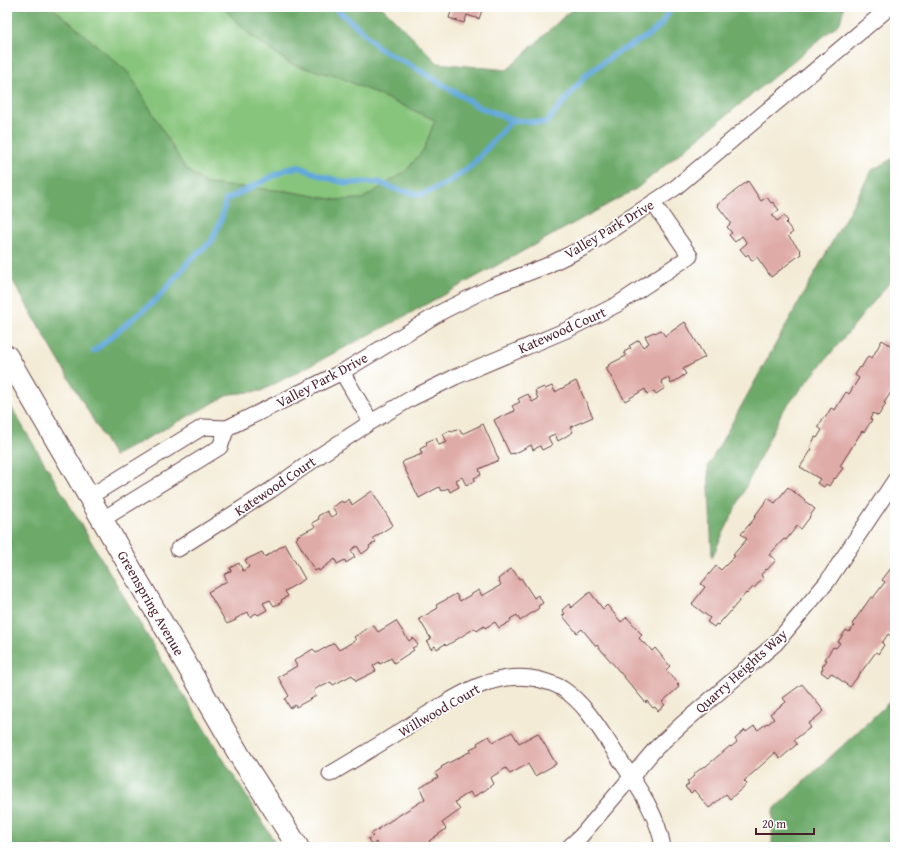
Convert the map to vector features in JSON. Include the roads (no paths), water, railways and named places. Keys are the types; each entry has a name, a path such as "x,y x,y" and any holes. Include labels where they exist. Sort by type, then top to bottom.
{"main road":[{"name":"Greenspring Avenue","path":"7,356 241,758 298,847"}],"street":[{"name":"Valley Park Drive","path":"90,497 203,427 227,428 342,372 450,307 491,286 546,266 587,246 675,188 890,7"},
{"name":"Katewood Court","path":"178,549 271,490 371,422 412,398 454,377 569,329 618,304 690,256 653,203"},
{"path":"342,372 371,422"},
{"path":"103,520 220,447 227,428"},
{"name":"Quarry Heights Way","path":"569,847 581,836 656,748 680,725 776,643 827,582 895,480"},
{"name":"Willwood Court","path":"330,774 462,694 485,683 508,678 526,677 544,680 562,688 578,702 594,720 653,813 662,837 663,847"}],"waterway":[{"path":"334,7 379,48 424,73 479,107 512,120"},
{"path":"94,351 158,298 190,260 211,242 221,220 226,200 287,169 299,167 321,176 346,183 378,182 398,190 421,195 449,182 472,165 512,120 546,123 587,74 615,54 646,37 660,26 672,7"}]}
